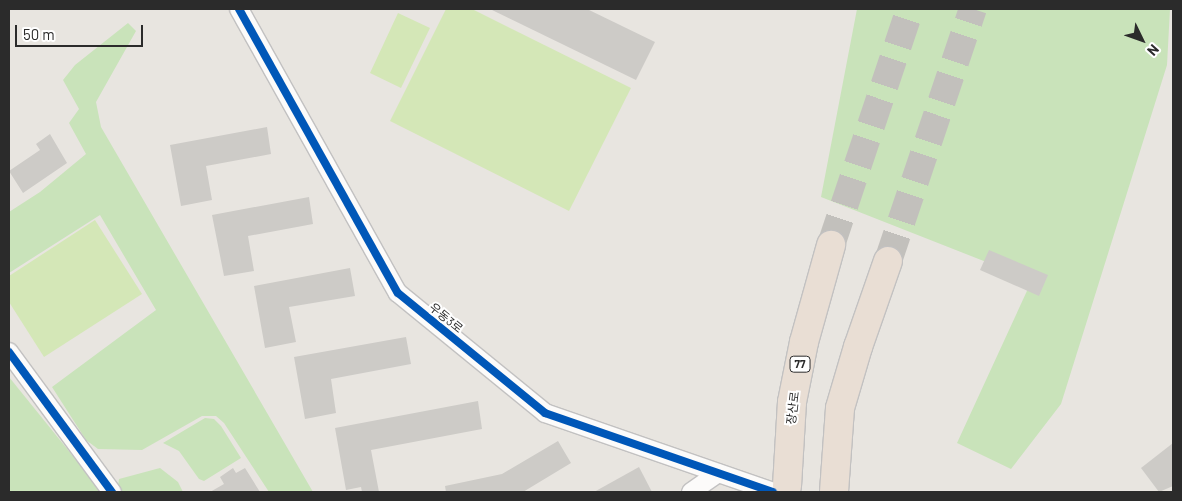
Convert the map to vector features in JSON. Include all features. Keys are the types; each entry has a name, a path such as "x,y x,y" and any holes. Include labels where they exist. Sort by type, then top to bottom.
{"highway":[{"name":"장산로","path":"780,489 792,402 804,342 832,245"},
{"path":"834,492 840,408 858,348 888,261"}],"street":[{"name":"우동3로","path":"240,9 398,293 545,413 718,473 780,489"},
{"path":"9,352 112,492"},
{"path":"691,492 718,473"}],"green space":[{"path":"446,9 472,9 631,88 569,211 390,121"},
{"path":"857,9 1170,9 1167,65 1061,404 1011,469 957,443 1032,280 821,197"},
{"path":"398,13 430,28 401,88 370,73"},
{"path":"128,23 136,31 96,102 101,127 313,492 269,492 224,423 216,416 202,416 142,450 98,449 86,440 52,387 156,310 100,215 9,273 9,212 40,192 86,154 69,123 79,109 63,80 75,65"},
{"path":"95,220 142,294 44,357 9,302 9,276"},
{"path":"9,377 102,492 9,492"},
{"path":"205,418 214,419 221,426 241,458 204,481 199,479 179,451 163,443"},
{"path":"160,468 178,482 183,492 122,492 118,486 119,479"}],"building":[{"path":"490,9 587,9 655,42 636,80"},
{"path":"267,127 271,154 206,166 212,200 181,206 170,145"},
{"path":"50,134 67,163 23,193 9,171 40,150 36,144"},
{"path":"309,197 313,224 248,236 254,271 224,276 212,215"},
{"path":"989,250 1048,275 1039,296 980,270"},
{"path":"350,268 355,296 289,307 296,342 265,348 254,286"},
{"path":"406,337 411,364 331,379 336,413 305,419 294,357"},
{"path":"478,401 482,429 371,450 379,492 362,492 361,487 346,490 335,428"},
{"path":"558,441 571,463 523,492 446,492 445,486 502,474"},
{"path":"1173,443 1173,486 1159,492 1141,468"},
{"path":"639,467 652,492 594,492"},
{"path":"233,468 236,473 245,468 260,492 210,492 224,484 220,477"}],"tunnel":[{"path":"831,245 910,9"},
{"path":"888,261 973,9"}],"cycle path":[{"path":"239,9 398,293 545,413 773,492"},
{"path":"9,352 112,492"}]}
